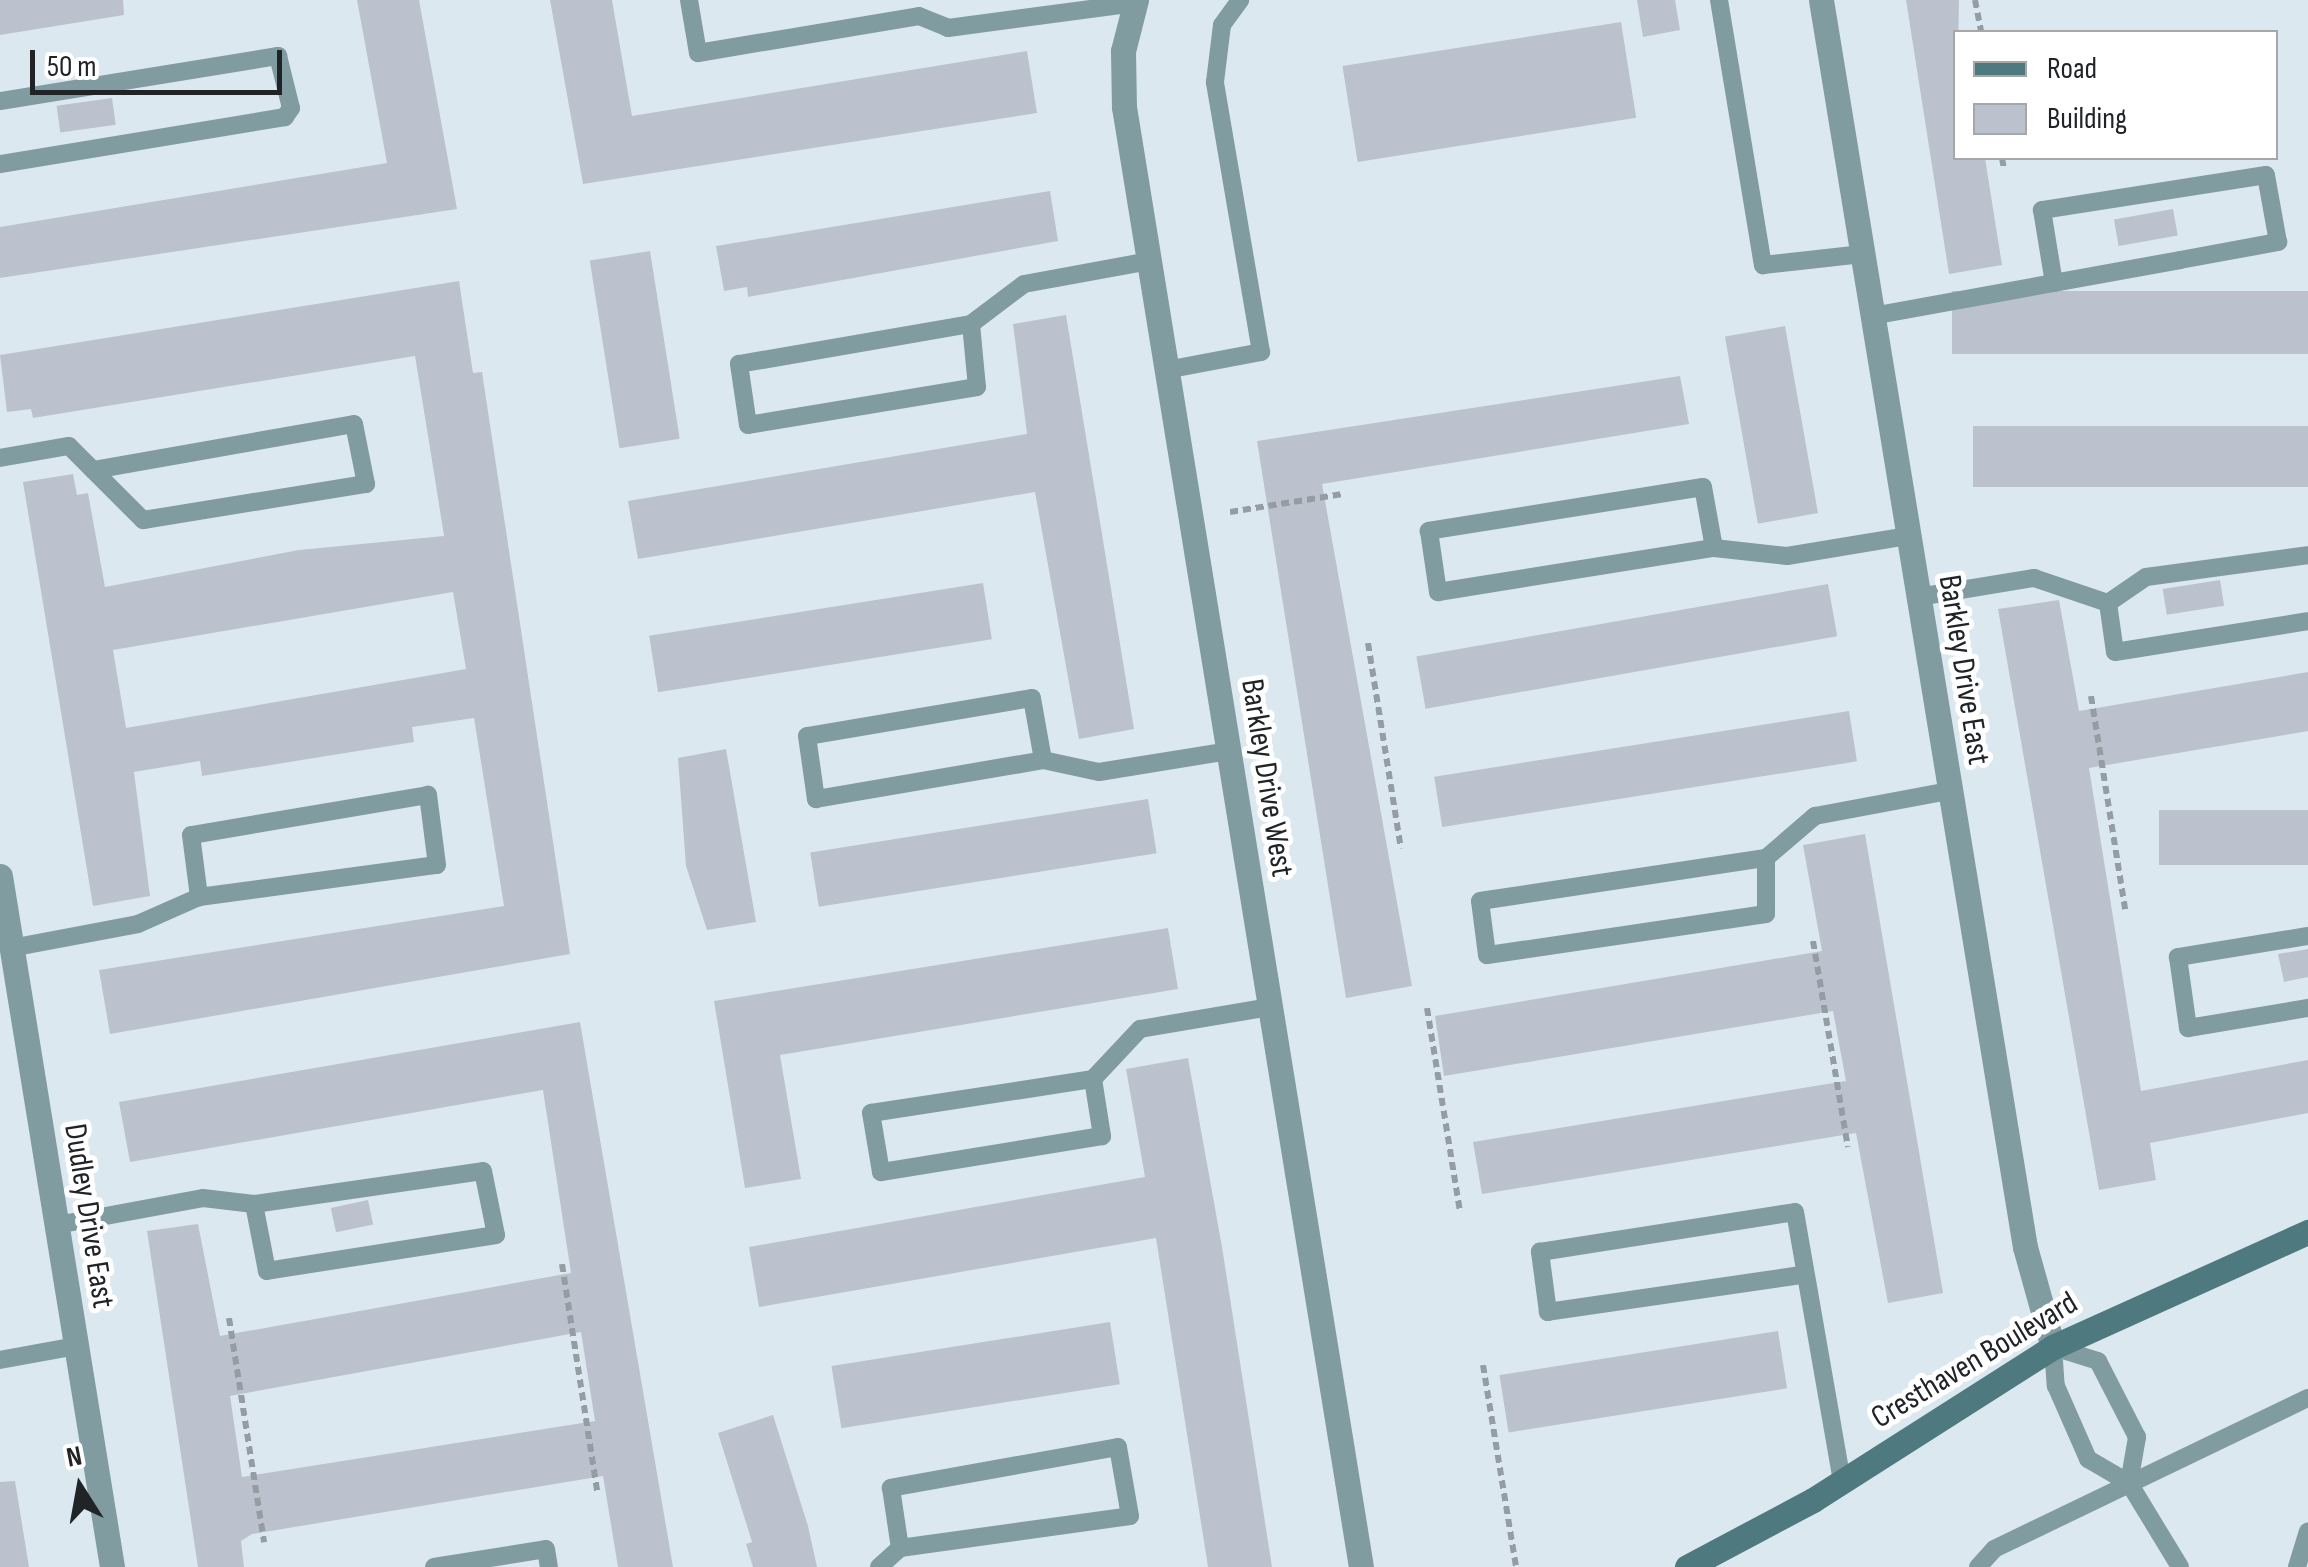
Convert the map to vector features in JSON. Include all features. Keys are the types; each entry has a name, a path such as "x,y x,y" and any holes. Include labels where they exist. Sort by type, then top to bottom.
{"street":[{"name":"Barkley Drive East","path":"1821,0 2024,1246 2053,1347"},
{"name":"Barkley Drive West","path":"1136,2 1122,76 1360,1567"},
{"name":"Dudley Drive East","path":"0,876 112,1567"},
{"name":"Cresthaven Boulevard","path":"1688,1567 1842,1480 2053,1347 2308,1232"}],"lane":[{"path":"689,0 698,53 917,8 948,28 1136,2"},
{"path":"1166,370 1261,352 1215,82 1222,24 1240,0"},
{"path":"1719,0 1763,265 1862,254"},
{"path":"0,101 278,56 291,108 284,117 0,164"},
{"path":"1872,316 2054,283 2278,242 2266,175 2042,210 2054,283"},
{"path":"970,324 977,386 748,425 740,364 970,324 1024,284 1149,261"},
{"path":"0,458 68,446 143,520 366,484 354,424 93,470"},
{"path":"1714,548 1703,487 1429,531 1438,592 1714,548 1787,556 1908,536"},
{"path":"2108,603 2146,577 2308,554"},
{"path":"1918,598 2034,578 2108,603"},
{"path":"2108,603 2115,652 2308,620"},
{"path":"1043,760 1032,698 807,736 816,799 1043,760 1098,772 1228,751"},
{"path":"1766,858 1766,914 1488,955 1480,901 1766,858 1815,816 1949,791"},
{"path":"10,948 138,924 199,898 437,865 428,795 191,835 199,898"},
{"path":"2308,936 2178,957 2188,1028 2308,1008"},
{"path":"1093,1079 1102,1136 880,1172 871,1113 1093,1079 1140,1029 1270,1008"},
{"path":"57,1225 202,1198 254,1204 483,1171 496,1235 267,1271 254,1204"},
{"path":"1801,1274 1548,1312 1540,1252 1795,1212 1801,1274 1842,1480"},
{"path":"0,1360 76,1346"},
{"path":"2129,1483 2137,1436 2098,1361 2053,1347 2056,1386 2088,1458 2129,1483 2180,1567"},
{"path":"1978,1567 1994,1549 2308,1398"},
{"path":"879,1567 900,1548 1130,1516 1118,1447 891,1488 900,1548"},
{"path":"2298,1567 2308,1532"},
{"path":"434,1567 546,1549 549,1567"}],"path":[{"path":"1975,0 1980,30"},
{"path":"2002,160 2004,169"},
{"path":"1230,512 1343,494"},
{"path":"1368,644 1401,848"},
{"path":"2091,696 2125,909"},
{"path":"1813,941 1848,1148"},
{"path":"1427,1008 1460,1212"},
{"path":"562,1264 596,1491"},
{"path":"229,1318 264,1542"},
{"path":"1484,1365 1516,1567"}],"building":[{"path":"0,0 123,0 124,15 0,35"},
{"path":"357,0 419,0 457,209 0,278 0,227 387,163"},
{"path":"550,0 612,0 632,116 1027,51 1037,113 583,184"},
{"path":"1637,0 1675,0 1680,30 1643,37"},
{"path":"1906,0 1959,0 1958,30 1953,30 1953,160 1985,160 2002,265 1949,274"},
{"path":"1621,22 1636,118 1358,162 1342,66"},
{"path":"112,98 116,125 60,133 57,106"},
{"path":"1050,191 1058,241 748,297 747,287 724,291 716,246"},
{"path":"2173,209 2178,236 2119,246 2114,219"},
{"path":"650,251 680,439 619,448 590,261"},
{"path":"459,281 473,373 482,372 570,954 110,1034 99,970 504,906 474,718 412,727 414,742 202,776 200,761 134,772 150,896 93,906 23,482 73,474 77,495 88,493 105,587 299,550 444,536 415,356 33,418 31,409 7,412 0,355","holes":["453,592 466,669 126,728 113,650"]},
{"path":"1952,291 2308,291 2308,354 1952,354"},
{"path":"1066,315 1134,729 1079,739 1035,492 638,559 628,501 1027,434 1013,324"},
{"path":"1785,326 1818,513 1758,524 1725,337"},
{"path":"1680,376 1689,424 1322,484 1412,986 1346,998 1257,441"},
{"path":"1973,426 2308,426 2308,487 1973,487"},
{"path":"2220,580 2224,606 2167,615 2163,589"},
{"path":"983,583 992,639 658,692 649,636"},
{"path":"1828,584 1837,636 1426,709 1416,657"},
{"path":"2059,600 2079,711 2308,672 2308,731 2089,768 2141,1091 2308,1060 2308,1113 2150,1143 2156,1180 2099,1190 1998,609"},
{"path":"1849,711 1857,761 1442,827 1434,777"},
{"path":"726,749 756,922 707,930 686,866 678,758"},
{"path":"1148,799 1157,853 819,907 810,853"},
{"path":"2159,810 2308,810 2308,865 2159,865"},
{"path":"1865,834 1943,1293 1888,1303 1856,1133 1482,1194 1473,1142 1846,1081 1833,1011 1444,1076 1435,1016 1822,951 1803,845"},
{"path":"1168,928 1178,989 780,1055 801,1179 745,1188 714,1001"},
{"path":"2308,949 2308,977 2284,982 2278,954"},
{"path":"580,1022 673,1567 618,1567 603,1476 252,1534 241,1541 244,1567 198,1567 147,1231 198,1224 220,1336 571,1273 543,1090 130,1162 119,1102","holes":["581,1332 595,1421 242,1477 230,1396"]},
{"path":"1188,1058 1272,1567 1208,1567 1156,1238 759,1307 749,1247 1145,1177 1126,1069"},
{"path":"368,1200 373,1224 336,1232 331,1208"},
{"path":"1110,1322 1120,1384 841,1428 831,1366"},
{"path":"1778,1331 1787,1388 1509,1432 1499,1375"},
{"path":"773,1415 817,1567 753,1567 746,1544 752,1542 718,1433"},
{"path":"15,1481 29,1567 0,1567 0,1482"}]}
